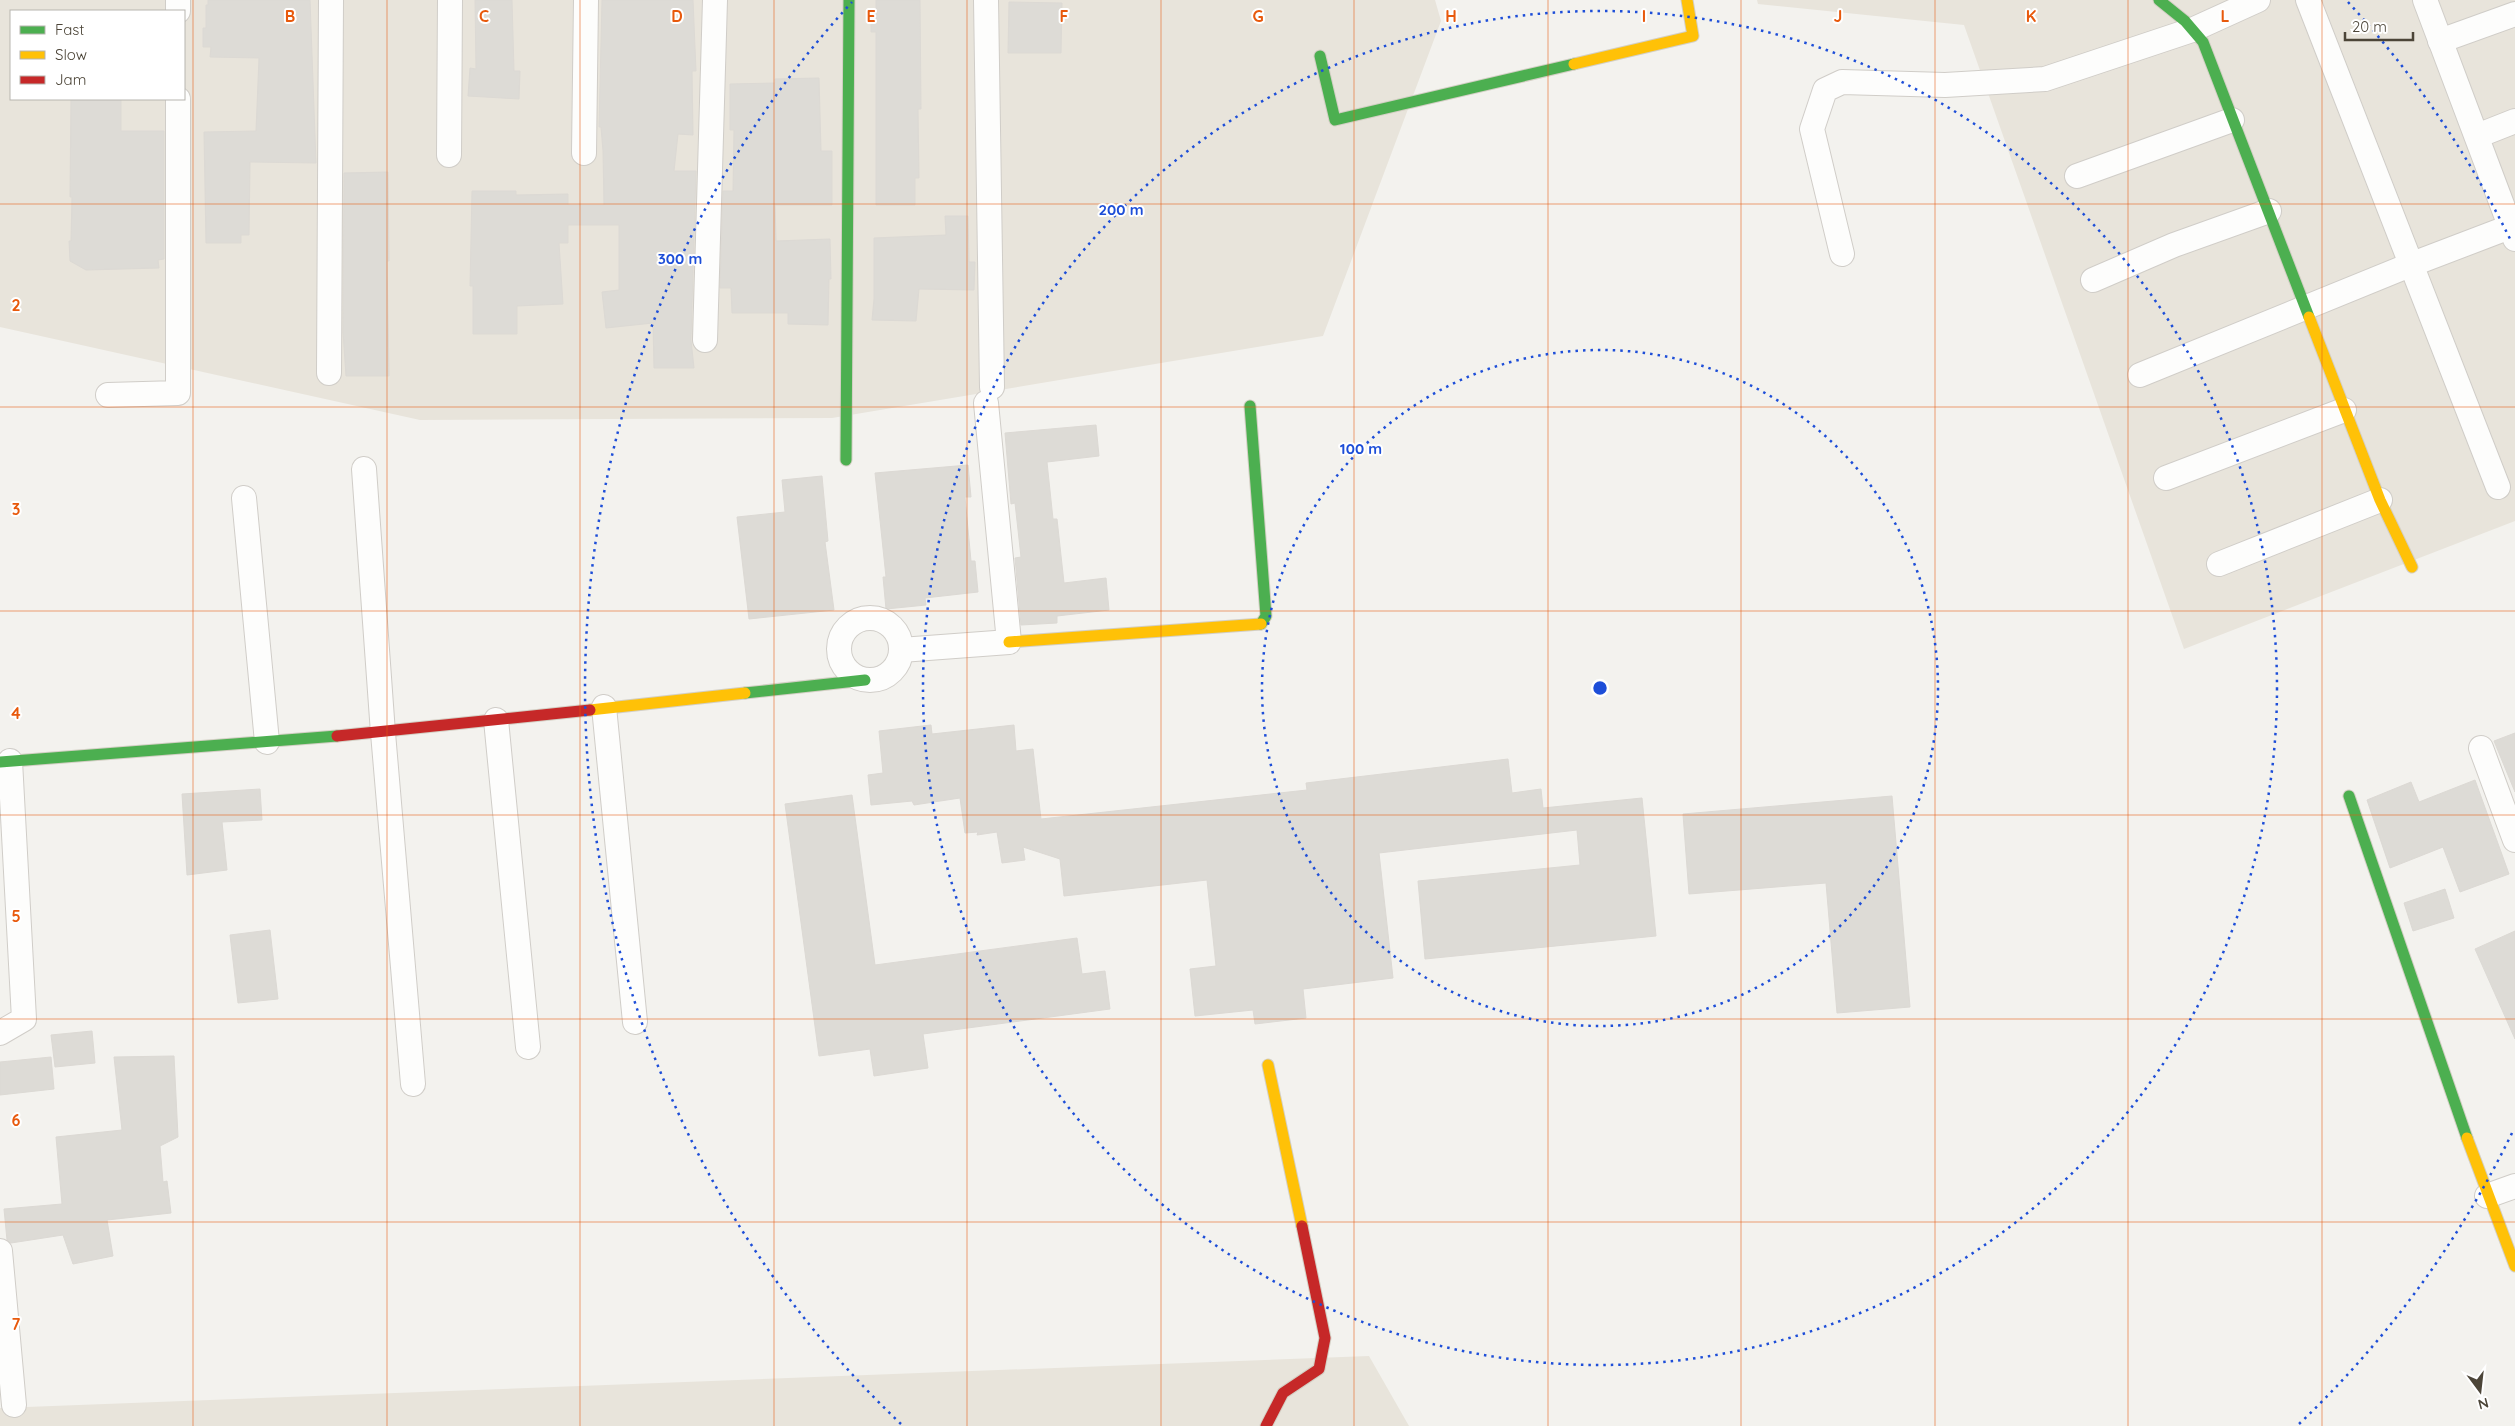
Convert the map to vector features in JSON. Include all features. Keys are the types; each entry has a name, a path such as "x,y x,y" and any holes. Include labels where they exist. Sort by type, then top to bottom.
{"street":[{"path":"329,372 331,0"},
{"path":"449,155 450,0"},
{"path":"584,152 586,0"},
{"path":"705,340 715,0"},
{"path":"846,460 849,0"},
{"path":"986,0 989,395 1009,642"},
{"path":"1320,56 1335,120 1693,36 1687,0"},
{"path":"2159,0 2203,42 2344,410 2380,500 2412,567"},
{"path":"1842,254 1812,129 1825,90 1842,82 1945,85 2045,79 2192,30 2258,0"},
{"path":"2308,0 2498,487"},
{"path":"2140,375 2410,265 2514,231 2425,0"},
{"path":"2440,41 2515,14"},
{"path":"108,395 178,393 178,100"},
{"path":"2076,176 2232,120"},
{"path":"2477,136 2515,121"},
{"path":"2093,280 2174,246 2269,211"},
{"path":"901,650 1261,624 1266,616 1250,406"},
{"path":"2166,478 2344,410"},
{"path":"364,469 383,733 413,1084"},
{"path":"244,498 267,742"},
{"path":"2219,564 2380,500"},
{"path":"0,1033 24,1019 5,762 383,733 604,707 876,680 886,676 900,660 900,640 888,624 869,618 850,624 839,641 841,662 847,671 865,680"},
{"path":"604,707 636,1022"},
{"path":"496,720 528,1047"},
{"path":"2481,748 2515,840"},
{"path":"2349,796 2487,1196 2515,1266"},
{"path":"1266,1426 1283,1393 1319,1369 1325,1338 1268,1065"},
{"path":"2487,1196 2515,1186"},
{"path":"0,1251 14,1404"}],"shaded area":[{"path":"0,0 1435,0 1441,21 1323,336 832,418 420,420 0,327"},
{"path":"1757,0 2515,0 2515,521 2184,649 1964,25 1758,4"},
{"path":"1369,1356 1409,1426 0,1426 0,1408"}],"building":[{"path":"208,0 310,0 316,163 250,162 249,235 241,235 241,243 206,243 204,132 256,131 259,58 210,57 211,47 203,47 203,28 206,28 206,5 208,5"},
{"path":"475,0 512,0 514,71 520,71 519,99 468,96 470,68 476,69"},
{"path":"602,0 693,0 696,71 692,71 693,135 678,134 674,171 696,171 691,340 694,368 654,368 653,323 606,328 602,292 619,290 619,225 568,225 568,243 559,243 563,304 517,306 517,334 473,334 473,286 470,286 472,191 516,191 516,195 568,194 568,205 604,205 603,151 601,127 599,127"},
{"path":"876,0 920,0 921,109 918,109 919,178 915,178 915,205 876,205 876,32 871,32 871,12 876,12"},
{"path":"1009,2 1062,3 1061,53 1008,53"},
{"path":"819,78 821,151 832,151 832,205 775,205 776,241 830,239 831,279 829,279 828,325 788,324 788,313 732,313 731,288 720,288 723,191 733,191 734,130 730,130 730,84 775,83 775,79"},
{"path":"71,100 121,100 121,131 164,131 164,259 158,260 159,268 86,270 70,261 69,241 71,241 72,197 70,197"},
{"path":"388,172 389,376 346,376 343,332 344,173"},
{"path":"945,216 968,216 969,262 975,262 974,290 919,289 916,321 872,320 874,238 946,235"},
{"path":"1096,425 1099,456 1047,462 1053,519 1057,519 1064,583 1106,578 1109,610 1057,616 1057,623 1021,625 1015,558 1021,557 1015,503 1011,504 1005,433"},
{"path":"968,465 971,497 965,497 971,561 975,561 978,592 925,598 926,605 886,609 883,577 886,577 875,473"},
{"path":"822,476 828,541 825,542 834,610 749,619 737,517 785,512 782,480"},
{"path":"931,725 932,734 1014,725 1016,751 1033,749 1041,819 1307,790 1306,783 1508,759 1512,793 1541,789 1543,808 1642,798 1656,936 1425,959 1418,881 1580,865 1577,830 1379,853 1393,978 1303,989 1306,1018 1255,1024 1253,1010 1195,1016 1190,969 1216,966 1207,880 1064,896 1060,859 1023,847 1025,860 1002,863 997,832 977,835 978,832 965,833 960,798 914,805 912,801 871,805 868,775 883,773 879,731"},
{"path":"2515,733 2515,792 2494,741"},
{"path":"2475,780 2509,874 2460,892 2443,847 2390,868 2367,800 2411,782 2419,802"},
{"path":"260,789 262,820 222,822 227,870 187,875 182,794"},
{"path":"852,795 875,965 1077,938 1082,974 1105,971 1110,1009 923,1034 928,1068 874,1076 870,1049 819,1056 785,804"},
{"path":"1892,796 1910,1007 1837,1013 1826,883 1689,894 1683,814"},
{"path":"2445,889 2454,918 2413,931 2404,903"},
{"path":"270,930 278,999 238,1003 230,935"},
{"path":"2515,931 2515,1039 2475,949"},
{"path":"92,1031 95,1063 55,1067 51,1035"},
{"path":"174,1056 178,1137 160,1146 163,1182 167,1181 171,1213 107,1220 113,1256 73,1264 63,1235 11,1243 7,1240 4,1209 62,1204 56,1137 122,1130 114,1057"},
{"path":"51,1057 54,1089 0,1095 0,1062"}],"traffic: fast":[{"path":"846,460 849,0"},
{"path":"2159,0 2185,21 2203,42 2309,317"},
{"path":"1320,56 1335,120 1574,64"},
{"path":"1250,406 1266,616 1261,624"},
{"path":"745,693 865,680"},
{"path":"0,762 337,736"},
{"path":"2349,796 2467,1138"}],"traffic: slow":[{"path":"1574,64 1693,36 1687,0"},
{"path":"2309,317 2380,500 2412,567"},
{"path":"1009,642 1261,624"},
{"path":"590,710 745,693"},
{"path":"1268,1065 1302,1226"},
{"path":"2467,1138 2515,1266"}],"traffic: jam":[{"path":"337,736 590,710"},
{"path":"1266,1426 1283,1393 1319,1369 1325,1338 1302,1226"}]}
